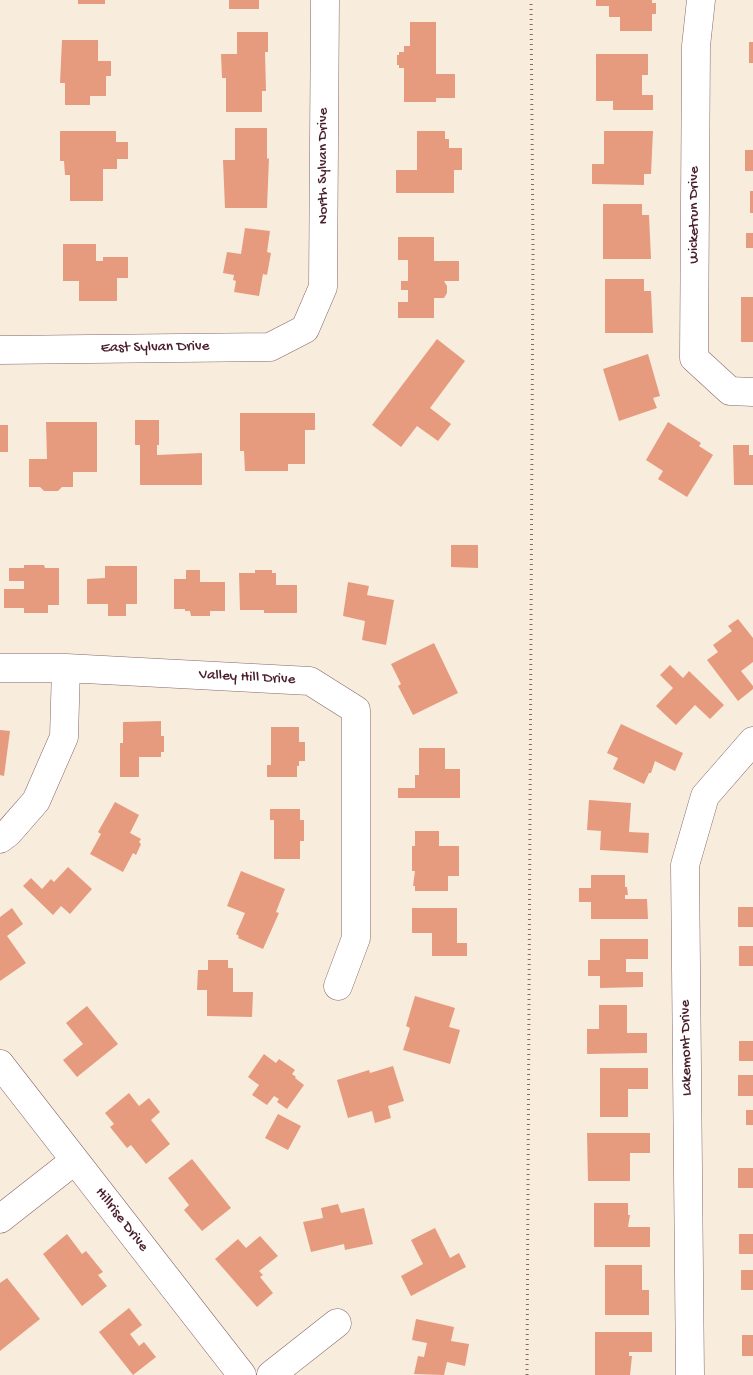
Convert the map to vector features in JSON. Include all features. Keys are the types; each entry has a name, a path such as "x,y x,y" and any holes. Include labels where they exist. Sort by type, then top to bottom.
{"street":[{"name":"North Sylvan Drive","path":"305,329 323,287 325,0"},
{"name":"Wicketrun Drive","path":"700,0 696,46 694,358 730,391 753,392"},
{"name":"East Sylvan Drive","path":"0,350 270,347 305,329"},
{"name":"Valley Hill Drive","path":"0,668 66,668 310,681 356,710 356,938 338,986"},
{"path":"0,839 36,801 64,738 66,668"},
{"name":"Lakemont Drive","path":"690,1375 685,865 705,796 753,741"},
{"name":"Hillrise Drive","path":"0,1064 242,1375"},
{"path":"0,1219 74,1161"},
{"path":"271,1375 337,1323"}],"path":[{"path":"527,1375 532,262 531,0"}],"building":[{"path":"78,0 105,0 105,4 78,4"},
{"path":"229,0 259,0 259,9 229,9"},
{"path":"596,0 652,0 652,3 656,3 656,14 652,14 652,31 620,31 620,17 609,17 609,6 596,6"},
{"path":"410,22 436,22 436,74 455,74 455,98 436,98 436,102 404,102 404,68 399,68 399,65 397,65 397,55 399,55 399,52 404,52 404,46 410,46"},
{"path":"237,32 268,32 268,52 265,52 266,91 262,91 262,112 226,112 226,78 222,78 221,54 237,54"},
{"path":"62,40 98,40 98,61 111,61 111,76 106,76 106,96 90,96 90,105 65,105 65,83 60,83"},
{"path":"749,42 753,42 753,63 749,63"},
{"path":"596,54 648,54 648,75 642,75 642,95 653,95 653,110 613,110 613,101 596,101"},
{"path":"235,128 267,128 267,159 269,158 267,208 225,208 223,160 235,160"},
{"path":"60,131 116,131 116,142 128,142 128,159 117,159 117,169 103,169 103,201 70,201 70,175 65,175 64,161 60,161"},
{"path":"417,131 445,131 445,139 449,139 449,148 462,148 462,170 454,170 454,193 396,193 396,170 417,170"},
{"path":"604,131 653,131 651,174 644,174 644,185 592,184 592,164 604,164"},
{"path":"745,150 753,150 753,171 745,171"},
{"path":"750,191 753,191 753,213 750,213"},
{"path":"603,204 642,204 642,215 649,215 651,259 603,259"},
{"path":"245,228 270,231 267,252 271,253 267,275 263,274 259,296 234,292 236,281 233,280 234,275 223,273 227,252 241,254"},
{"path":"746,233 753,233 753,248 746,248"},
{"path":"398,237 434,237 434,261 459,261 459,281 444,281 447,286 447,293 444,298 434,298 434,318 398,318 398,302 408,302 408,290 401,290 401,281 408,281 408,260 398,260"},
{"path":"63,244 96,244 96,261 103,261 103,257 128,257 128,278 117,278 117,301 79,301 79,281 63,281"},
{"path":"605,279 644,279 644,291 651,291 653,333 605,333"},
{"path":"741,297 753,297 753,342 741,342"},
{"path":"437,339 465,361 430,408 451,424 438,441 417,426 401,447 372,425"},
{"path":"648,354 660,396 653,398 657,408 619,421 603,369"},
{"path":"240,413 315,413 315,430 305,430 305,464 288,464 288,471 245,471 244,451 240,451"},
{"path":"135,420 159,420 157,455 202,453 202,485 140,485 140,445 135,445"},
{"path":"46,422 97,422 97,472 73,472 73,487 62,487 58,491 44,491 40,487 29,487 29,459 47,459"},
{"path":"668,422 701,443 699,446 713,455 687,497 658,479 663,471 646,460"},
{"path":"0,425 8,425 8,452 0,452"},
{"path":"733,445 749,445 749,455 753,455 753,485 734,485"},
{"path":"451,545 478,545 478,568 451,567"},
{"path":"24,565 44,565 45,568 59,568 59,605 48,605 48,613 24,613 24,608 4,608 4,589 24,589 24,581 9,581 9,568 24,568"},
{"path":"105,566 137,566 137,604 126,604 126,616 108,616 108,604 87,604 87,579 105,578"},
{"path":"186,570 200,570 200,582 225,582 225,611 210,611 210,616 191,616 190,611 174,609 174,579 186,579"},
{"path":"255,570 272,570 272,573 276,573 276,585 297,585 297,613 264,613 264,610 240,610 239,573 255,573"},
{"path":"348,582 369,586 367,595 394,600 386,645 362,640 365,621 343,616"},
{"path":"738,619 753,638 753,662 741,671 753,686 753,689 738,701 707,660 718,652 713,645 732,631 728,626"},
{"path":"434,643 458,693 413,715 398,686 401,684 391,664"},
{"path":"670,665 683,678 689,671 724,705 710,719 695,705 676,725 656,706 673,688 660,675"},
{"path":"161,721 161,736 164,736 164,752 161,752 161,757 139,757 139,777 120,777 120,743 123,743 123,722"},
{"path":"621,724 683,753 675,771 655,761 651,773 649,773 644,784 613,769 618,758 607,753"},
{"path":"271,727 299,727 299,742 305,742 305,761 299,761 297,777 267,777 267,765 271,765"},
{"path":"0,730 10,731 4,776 0,775"},
{"path":"419,748 445,748 445,769 460,769 460,798 398,798 398,788 415,788 415,775 419,775"},
{"path":"589,800 631,803 629,832 649,833 648,853 600,850 601,831 587,830"},
{"path":"115,802 139,815 130,833 141,839 139,842 141,844 136,855 133,853 123,872 90,854 101,834 98,832"},
{"path":"270,809 300,809 300,820 304,820 304,841 300,841 300,859 274,859 274,820 270,820"},
{"path":"415,831 439,831 439,846 459,846 459,876 448,876 448,891 415,891 415,886 413,886 415,871 412,871 412,846 415,846"},
{"path":"68,867 92,889 70,914 61,906 53,915 23,886 31,878 42,889 51,879 54,882"},
{"path":"241,871 285,889 276,912 279,913 263,949 238,938 239,936 236,934 245,913 227,906"},
{"path":"591,875 625,875 625,887 627,887 628,895 625,895 625,899 647,899 648,919 591,919 591,902 579,902 579,888 591,888"},
{"path":"738,907 753,907 753,927 738,927"},
{"path":"12,908 23,924 7,936 26,963 0,981 0,917"},
{"path":"412,908 457,908 457,943 467,943 467,956 432,956 432,933 412,933"},
{"path":"600,939 648,939 648,959 626,959 626,972 643,972 643,987 600,988 600,976 588,976 588,960 600,960"},
{"path":"739,946 753,946 753,966 739,966"},
{"path":"208,960 228,960 228,968 233,968 233,992 253,992 252,1017 207,1016 207,990 197,990 198,970 208,970"},
{"path":"415,996 455,1008 449,1027 460,1030 450,1064 403,1050 410,1028 406,1026"},
{"path":"599,1005 627,1005 627,1033 647,1033 647,1053 587,1054 587,1029 599,1029"},
{"path":"87,1006 118,1044 77,1077 63,1060 83,1044 66,1023"},
{"path":"739,1041 753,1041 753,1061 739,1061"},
{"path":"264,1054 276,1063 279,1059 295,1070 292,1074 304,1085 287,1109 277,1102 279,1099 274,1096 267,1105 252,1095 259,1085 248,1077"},
{"path":"393,1066 404,1101 388,1106 391,1118 375,1123 372,1111 348,1118 337,1080 369,1070 370,1073"},
{"path":"600,1068 648,1068 648,1089 628,1089 628,1117 600,1117"},
{"path":"738,1075 753,1075 753,1096 738,1096"},
{"path":"129,1093 139,1106 149,1098 160,1112 151,1120 170,1144 146,1164 131,1145 127,1148 110,1127 114,1124 105,1113"},
{"path":"746,1110 753,1110 753,1125 746,1125"},
{"path":"278,1114 301,1126 288,1150 265,1138"},
{"path":"587,1133 650,1133 650,1153 630,1153 630,1181 588,1181"},
{"path":"192,1159 231,1208 202,1231 184,1210 189,1205 168,1178"},
{"path":"738,1168 753,1168 753,1188 738,1188"},
{"path":"594,1203 628,1203 628,1215 630,1215 628,1227 650,1227 650,1247 594,1247"},
{"path":"338,1204 341,1213 364,1208 373,1244 345,1250 344,1244 311,1252 303,1222 323,1218 321,1208"},
{"path":"435,1228 450,1258 459,1253 466,1267 411,1296 401,1276 423,1264 411,1240"},
{"path":"67,1234 82,1254 86,1251 103,1272 98,1275 107,1286 82,1306 43,1254"},
{"path":"739,1234 753,1234 753,1254 739,1254"},
{"path":"260,1236 278,1256 259,1271 263,1275 260,1277 273,1293 257,1307 215,1259 238,1239 246,1248"},
{"path":"605,1265 642,1265 642,1290 649,1290 649,1315 605,1315"},
{"path":"741,1270 753,1270 753,1290 741,1290"},
{"path":"7,1278 40,1319 0,1351 0,1283"},
{"path":"129,1308 142,1325 130,1334 139,1346 144,1342 156,1357 133,1375 99,1332"},
{"path":"416,1319 454,1327 451,1341 469,1344 465,1366 447,1362 444,1375 414,1374 418,1356 424,1357 427,1343 412,1340"},
{"path":"595,1332 652,1332 652,1352 629,1352 629,1356 632,1356 630,1375 595,1375"},
{"path":"742,1335 753,1335 753,1356 742,1356"}]}
